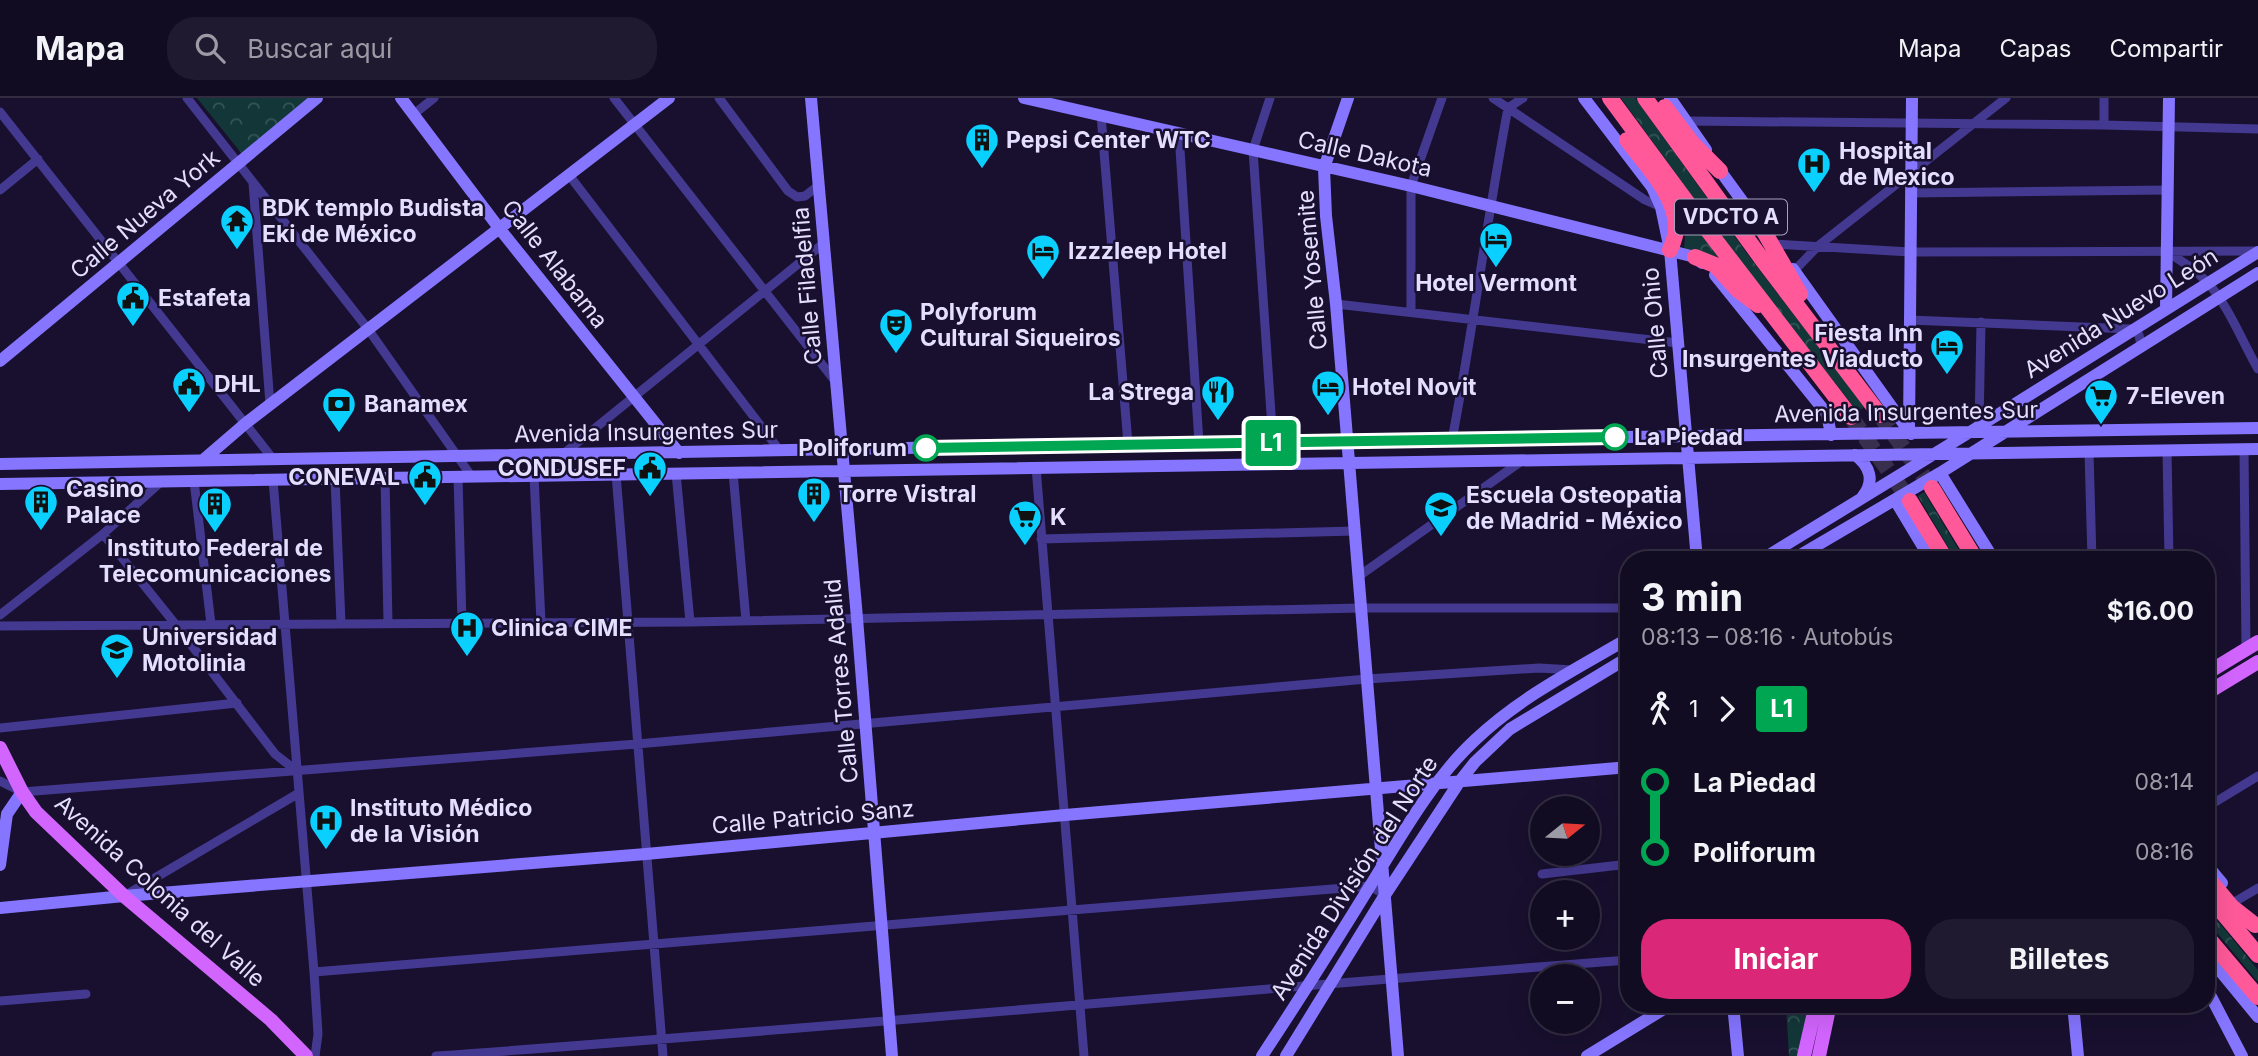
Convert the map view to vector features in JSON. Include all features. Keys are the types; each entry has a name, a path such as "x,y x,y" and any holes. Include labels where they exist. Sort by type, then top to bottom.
{"highway":[{"path":"1607,98 1616,124 1669,201 1676,226 1670,250"},
{"name":"VDCTO A","path":"1607,98 1851,417"},
{"name":"VDCTO A","path":"1645,98 1880,415"},
{"path":"1658,98 1693,144 1720,171"},
{"path":"1762,228 1805,302 1819,334"},
{"path":"1695,257 1715,265 1742,294 1774,316"},
{"path":"1932,488 1970,551"},
{"path":"1903,500 1939,551"},
{"path":"2215,886 2232,906 2257,927"},
{"path":"2215,904 2258,955"},
{"path":"2215,946 2258,997"}],"main road":[{"name":"Calle Nueva York","path":"0,361 317,98"},
{"name":"Calle Alabama","path":"401,98 499,228 679,453"},
{"path":"203,460 270,404 669,98"},
{"name":"Calle Filadelfia","path":"811,98 844,470"},
{"name":"Calle Dakota","path":"1024,98 1411,186 1695,257"},
{"name":"Calle Yosemite","path":"1348,98 1324,168 1326,216 1348,442 1398,1056"},
{"name":"Calle Ohio","path":"1584,98 1652,187 1661,207 1670,250 1696,551"},
{"path":"1670,98 1910,432"},
{"path":"1910,432 1912,98"},
{"path":"2166,309 2169,98"},
{"name":"Avenida Nuevo León","path":"1974,429 2258,251"},
{"path":"1695,257 1713,273 1827,414 1831,435"},
{"name":"Avenida Nuevo León","path":"1970,453 2258,273"},
{"name":"Avenida Insurgentes Sur","path":"0,464 1128,444 1831,435 1974,429 2004,431 2258,428"},
{"path":"1775,551 1974,429"},
{"name":"Avenida Insurgentes Sur","path":"0,484 2258,449"},
{"path":"1809,551 1903,500 1970,453"},
{"path":"1855,455 1864,462 1870,476 1869,486 1860,498"},
{"name":"Calle Torres Adalid","path":"844,470 892,1056"},
{"path":"1940,473 1988,551"},
{"path":"1903,500 1927,551"},
{"name":"Avenida División del Norte","path":"1262,1056 1437,783 1472,742 1532,694 1620,643"},
{"path":"2215,668 2252,645"},
{"name":"Avenida División del Norte","path":"1286,1056 1385,895 1460,781 1483,754 1510,729 1620,662"},
{"path":"2215,688 2258,662"},
{"name":"Avenida Colonia del Valle","path":"0,748 4,780 22,792 36,812 124,896 271,1020 306,1056"},
{"name":"Calle Patricio Sanz","path":"0,908 646,854 1065,814 1620,767"},
{"path":"0,865 7,814 22,792"},
{"path":"2215,875 2257,927"},
{"path":"2215,965 2258,1017"},
{"path":"2215,1004 2242,1056"},
{"path":"1587,1056 1657,1013"},
{"path":"1734,1013 1738,1056"},
{"path":"1804,1056 1814,1013"},
{"path":"1819,1056 1828,1013"},
{"path":"2074,1013 2078,1056"}],"street":[{"path":"187,98 368,329 458,457 465,477 462,622"},
{"path":"414,114 434,98"},
{"path":"614,98 836,383"},
{"path":"719,98 788,191 797,197 805,196 819,185"},
{"path":"1270,98 1252,150 1273,443"},
{"path":"1411,313 1411,186 1441,98"},
{"path":"1493,98 1645,201 1661,207"},
{"path":"1452,440 1508,108 1523,98"},
{"path":"1794,271 1818,246 2006,98"},
{"path":"2104,98 2104,125"},
{"path":"0,112 273,459"},
{"path":"1101,115 1128,444"},
{"path":"1687,121 1912,122 2258,129"},
{"path":"1180,134 1199,443"},
{"path":"0,190 38,159"},
{"path":"569,175 780,451"},
{"path":"253,181 270,404"},
{"path":"1911,193 2168,190"},
{"path":"562,455 824,243"},
{"path":"1774,244 1910,252 2258,251"},
{"path":"2167,252 2191,267 2208,284 2258,369"},
{"path":"1336,304 1678,343"},
{"path":"1909,320 2132,329 2139,335 2141,345"},
{"path":"1974,429 1981,322"},
{"path":"2244,449 2252,645"},
{"path":"2166,450 2169,551"},
{"path":"2089,452 2092,551"},
{"path":"1359,576 1523,460"},
{"path":"1036,467 1084,1056"},
{"path":"733,472 746,621"},
{"path":"676,473 690,622"},
{"path":"616,474 663,1056"},
{"path":"534,475 541,622"},
{"path":"385,478 388,623"},
{"path":"335,479 341,623"},
{"path":"273,480 314,972 318,1034 315,1056"},
{"path":"0,615 103,534 162,481"},
{"path":"194,481 211,624"},
{"path":"1041,539 1355,531"},
{"path":"103,534 275,754 298,772"},
{"path":"0,625 690,622 1362,608 1620,608"},
{"path":"22,792 637,744 1367,679 1539,668 1573,670"},
{"path":"0,728 237,703"},
{"path":"2215,802 2258,776"},
{"path":"124,896 299,793"},
{"path":"1542,874 1620,865"},
{"path":"314,972 653,942 1370,886 1385,895"},
{"path":"2236,901 2258,888"},
{"path":"436,1056 661,1040 1620,961"},
{"path":"0,1001 86,994"}],"green space":[{"path":"197,98 313,98 242,154"},
{"path":"1621,98 1635,98 1748,255 1864,407 1858,412 1738,259"},
{"path":"1682,208 1718,257 1684,248 1686,226"},
{"path":"1924,492 1960,551 1951,551 1918,496"},
{"path":"2215,918 2258,970 2258,982 2215,931"},
{"path":"1786,1013 1812,1013 1801,1056 1789,1056"}],"tunnel":[{"path":"1880,415 1932,488"},
{"path":"1851,417 1910,501"}],"bus line":[{"name":"L1","path":"926,448 1615,437"}],"place":[{"name":"Pepsi Center WTC","path":"982,170"},
{"name":"Hospital de Mexico","path":"1814,194"},
{"name":"BDK templo Budista Eki de México","path":"237,251"},
{"name":"Hotel Vermont","path":"1496,269"},
{"name":"Izzzleep Hotel","path":"1043,281"},
{"name":"Estafeta","path":"133,328"},
{"name":"Polyforum Cultural Siqueiros","path":"896,355"},
{"name":"Fiesta Inn Insurgentes Viaducto","path":"1947,376"},
{"name":"DHL","path":"189,414"},
{"name":"Hotel Novit","path":"1328,417"},
{"name":"La Strega","path":"1218,422"},
{"name":"7-Eleven","path":"2101,426"},
{"name":"Banamex","path":"339,434"},
{"name":"La Piedad","path":"1615,437"},
{"name":"Poliforum","path":"926,448"},
{"name":"CONDUSEF","path":"650,498"},
{"name":"CONEVAL","path":"425,507"},
{"name":"Torre Vistral","path":"814,524"},
{"name":"Casino Palace","path":"41,532"},
{"name":"Instituto Federal de Telecomunicaciones","path":"215,534"},
{"name":"Escuela Osteopatia de Madrid - México","path":"1441,538"},
{"name":"K","path":"1025,547"},
{"name":"Clinica CIME","path":"467,658"},
{"name":"Universidad Motolinia","path":"117,680"},
{"name":"Instituto Médico de la Visión","path":"326,851"}]}
